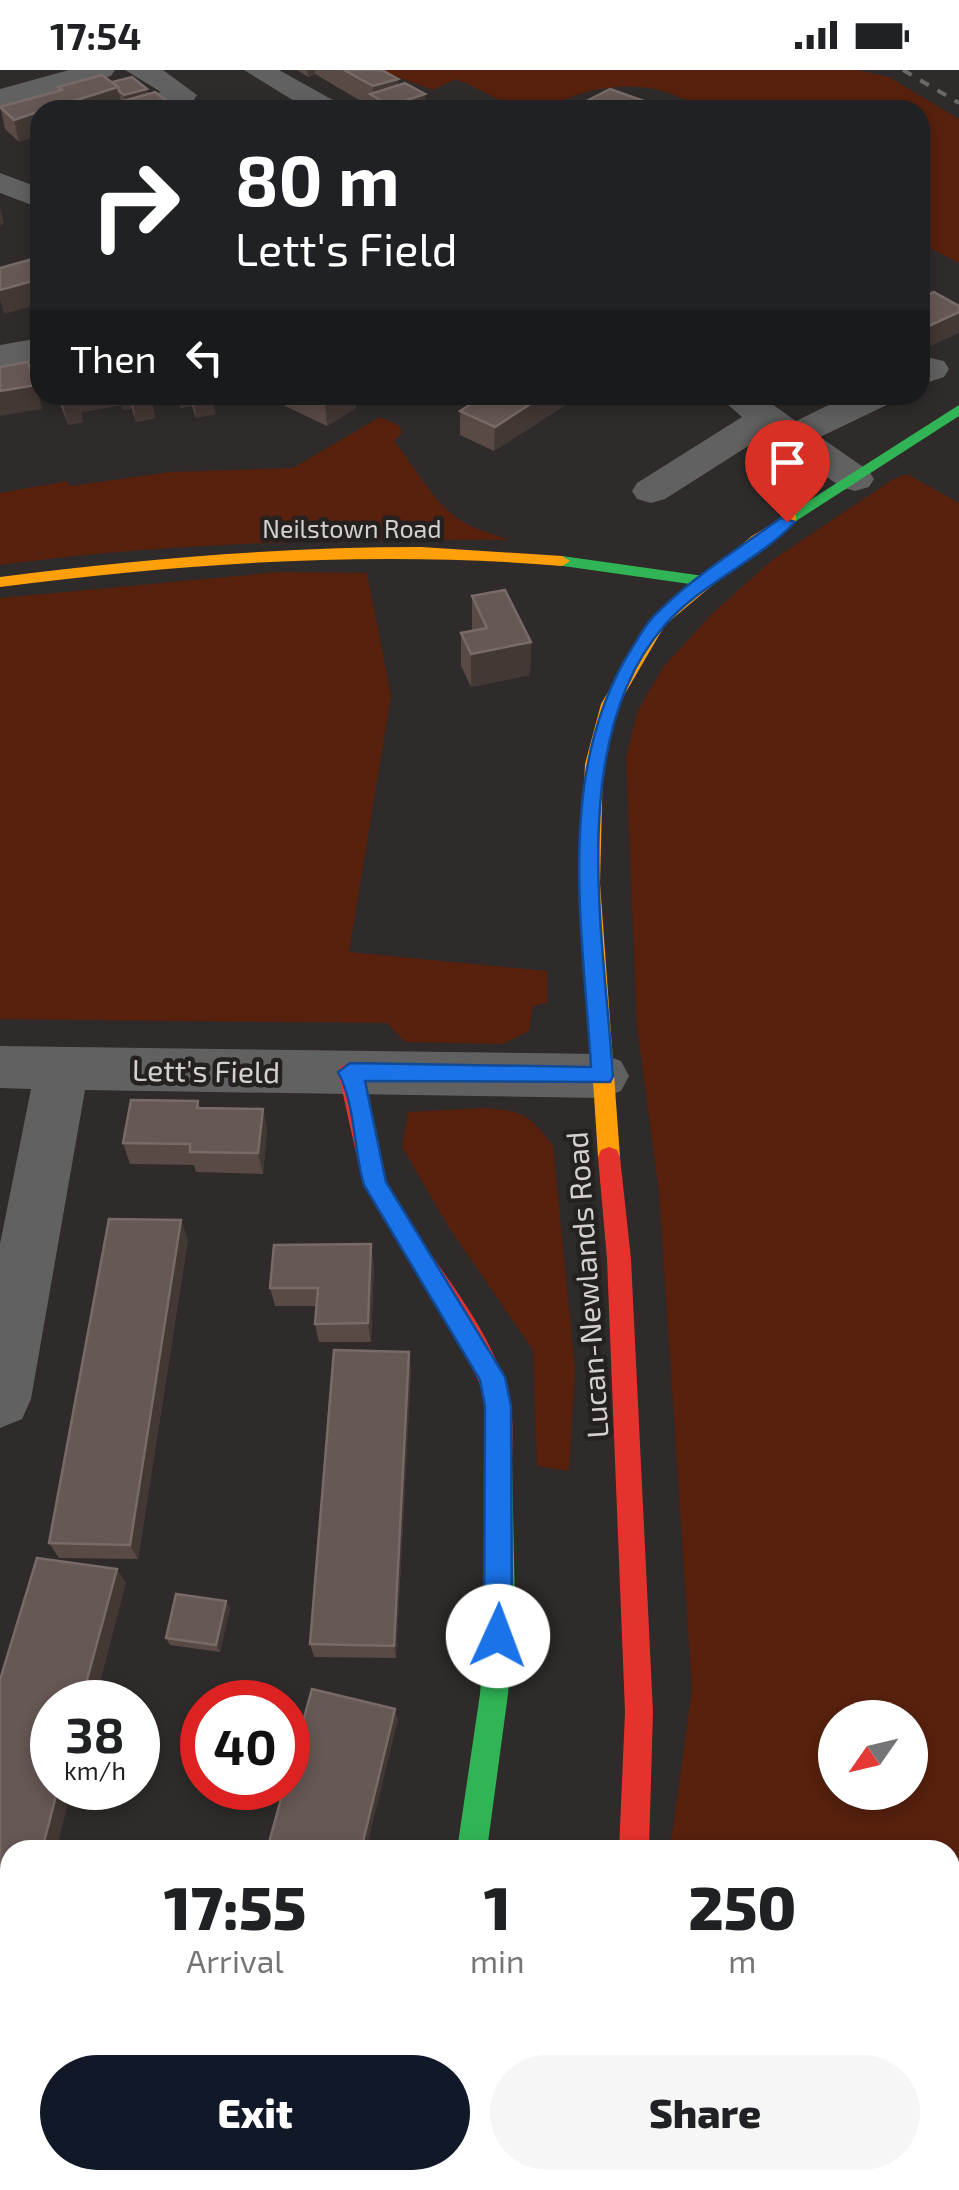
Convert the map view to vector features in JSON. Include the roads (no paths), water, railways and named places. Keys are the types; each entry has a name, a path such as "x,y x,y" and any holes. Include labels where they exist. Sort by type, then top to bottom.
{"street":[{"path":"0,98 101,70"},
{"path":"139,70 163,80 183,95 164,100"},
{"path":"258,70 312,100"},
{"path":"0,182 30,195"},
{"path":"0,356 30,350"},
{"path":"750,405 856,479"},
{"path":"652,491 782,426 847,405"},
{"name":"Lucan-Newlands Road","path":"634,1840 639,1712 619,1259 590,883 594,764 603,725 625,674 658,622 758,539 959,409"},
{"name":"Neilstown Road","path":"0,582 232,556 394,555 521,557 632,567 704,581"},
{"name":"Lett's Field","path":"0,1067 602,1076"},
{"path":"0,1399 62,1068"},
{"path":"350,1072 359,1091 366,1152 375,1185 476,1345 492,1377 498,1406 500,1606 494,1694 473,1840"}],"railway":[{"path":"903,70 959,103"}]}
